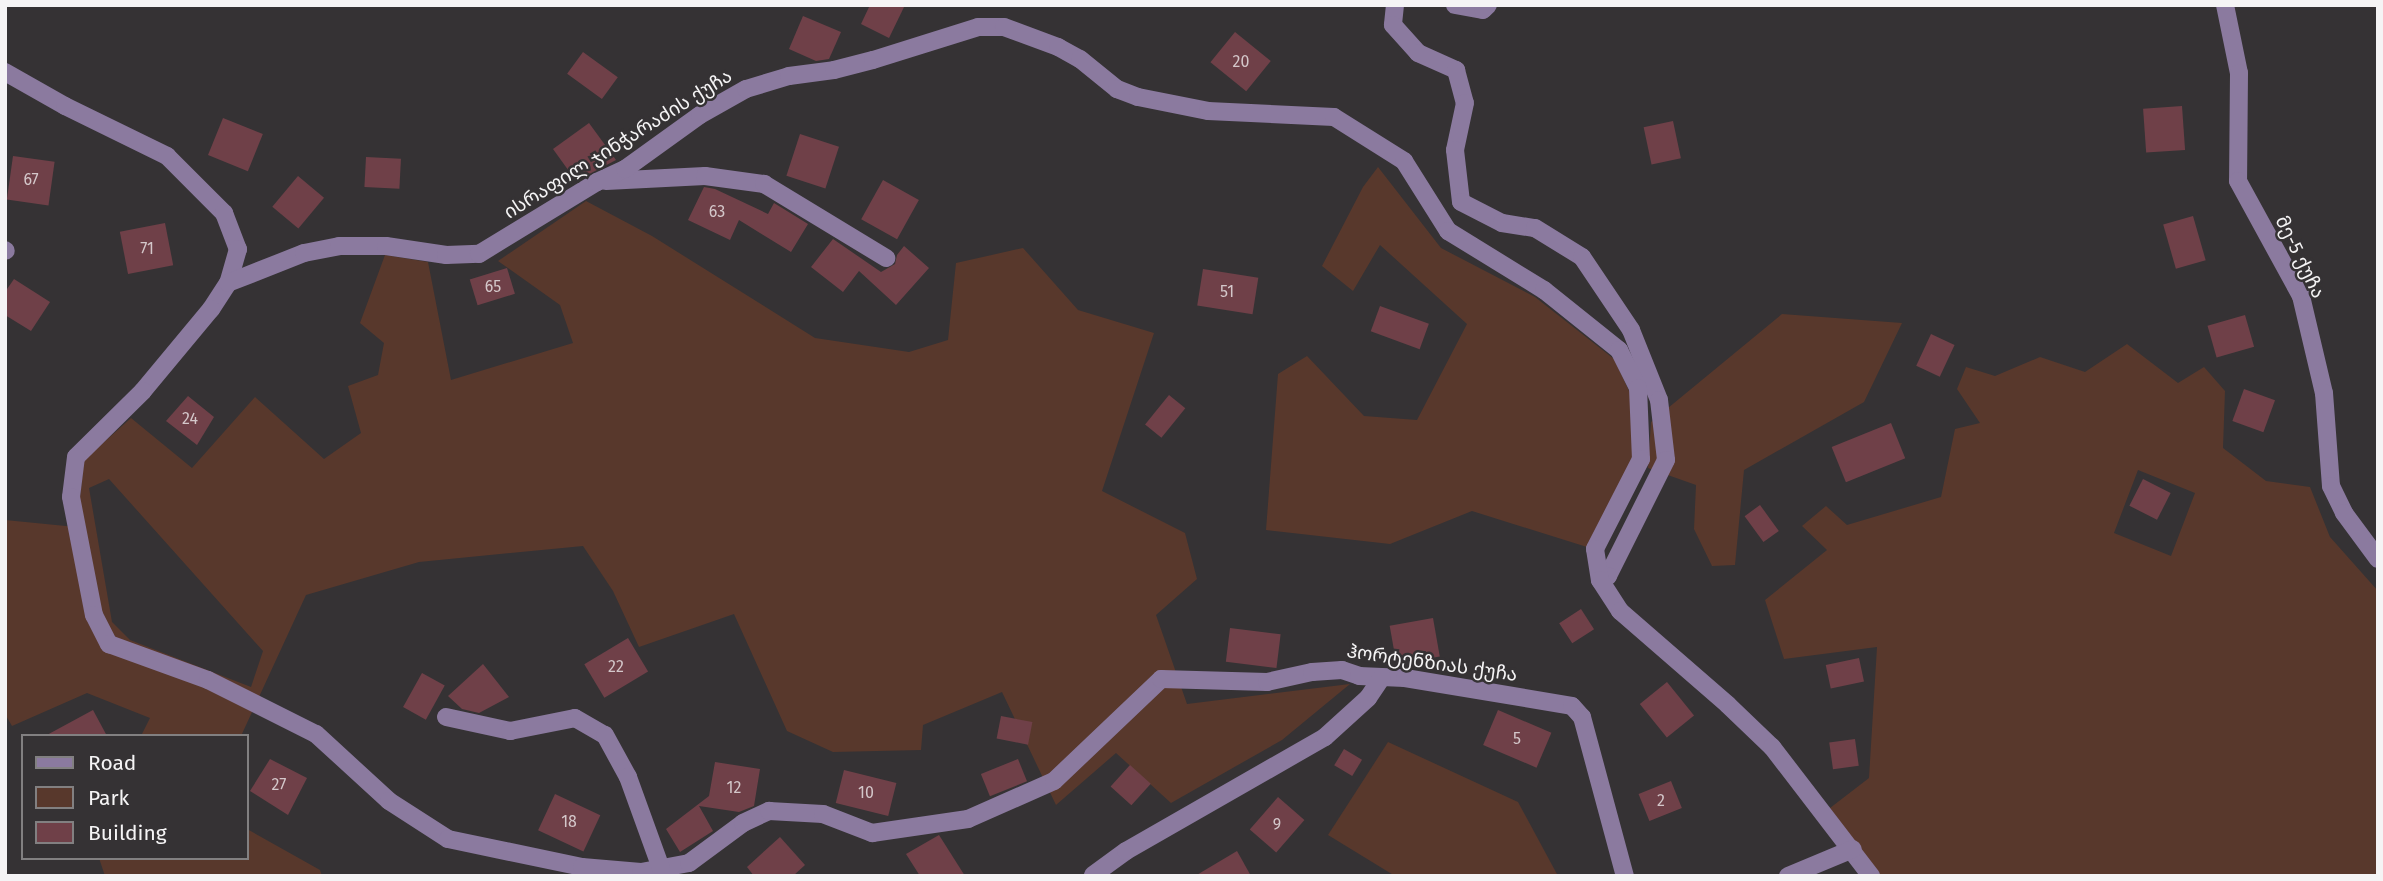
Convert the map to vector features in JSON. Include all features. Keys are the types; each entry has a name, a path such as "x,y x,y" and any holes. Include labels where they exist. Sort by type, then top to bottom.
{"street":[{"path":"1455,5 1482,10 1488,5"},
{"name":"მე-5 ქუჩა","path":"2225,5 2239,73 2238,181 2301,296 2323,393 2331,486 2344,513 2378,559"},
{"path":"1389,8 1393,25 1418,53 1456,70 1465,103 1455,150 1461,202 1502,223 1535,228 1583,257 1631,330 1659,400 1666,460 1608,576 1600,580"},
{"name":"ისრაფილ ჯინჭარაძის ქუჩა","path":"228,283 304,253 339,246 386,246 446,255 479,254 597,182 625,169 701,115 746,89 789,76 834,70 873,60 978,27 1004,27 1058,47 1080,59 1117,89 1165,104 1208,111 1334,117 1404,161 1448,231 1544,290 1619,350 1638,388 1641,459 1595,549 1600,580 1620,611 1772,747 1853,849 1871,876"},
{"path":"5,72 65,106 167,156 224,213 238,248 228,283"},
{"path":"597,182 705,176 764,184 886,258"},
{"name":"ჰორტენზიას ქუჩა","path":"228,283 143,391 76,458 71,497 94,615 109,644 208,680 316,734 389,801 448,839 582,867 641,872 689,863 743,823 769,811 822,814 872,833 968,819 1054,781 1161,679 1267,682 1312,672 1342,670 1359,676 1418,680 1572,706 1581,717 1625,876"},
{"path":"1093,876 1126,851 1325,737 1368,698 1382,677"},
{"path":"446,717 510,731 575,718 605,734 628,777 661,868"},
{"path":"1788,876 1853,849"}],"green space":[{"path":"1378,167 1441,248 1535,297 1614,359 1630,393 1633,455 1615,499 1587,547 1472,511 1390,544 1266,530 1278,374 1307,356 1364,416 1417,420 1467,324 1380,245 1353,291 1322,266 1363,187"},
{"path":"586,201 652,236 815,338 909,352 948,340 956,263 1023,248 1078,310 1154,333 1102,491 1185,533 1197,579 1156,615 1187,704 1350,684 1282,740 1171,803 1116,753 1056,805 1002,692 923,725 921,750 833,752 787,731 734,614 639,647 613,591 583,546 419,562 306,595 242,734 142,734 150,718 87,693 12,726 5,714 5,520 86,528 79,507 84,460 131,418 192,468 255,397 324,459 361,433 348,386 378,375 384,343 360,323 385,255 428,262 451,380 573,343 560,305 498,261","holes":["109,479 263,651 251,687 130,640 112,622 89,488"]},
{"path":"1782,314 1902,323 1864,402 1744,470 1735,565 1712,566 1694,529 1696,485 1648,468 1651,422"},
{"path":"2127,344 2178,383 2204,367 2225,391 2223,448 2266,481 2310,487 2330,537 2378,591 2378,876 1878,876 1830,808 1869,778 1877,647 1784,659 1765,600 1827,550 1802,526 1826,506 1847,525 1941,497 1955,429 1980,423 1957,389 1966,367 1995,376 2040,357 2085,372","holes":["2138,470 2195,493 2171,556 2114,533"]},
{"path":"1388,742 1518,802 1558,876 1395,876 1328,835"},
{"path":"248,830 320,870 322,876 105,876 100,860 248,860"}],"building":[{"path":"870,5 905,5 889,38 861,24"},
{"path":"803,16 841,32 829,59 816,61 789,49"},
{"path":"1235,32 1271,61 1246,91 1210,62"},
{"path":"583,52 618,77 602,99 567,74"},
{"path":"2182,106 2185,150 2146,153 2143,109"},
{"path":"223,118 263,134 248,171 208,155"},
{"path":"1673,121 1681,158 1652,164 1644,127"},
{"path":"589,123 616,160 576,181 553,149"},
{"path":"800,134 839,147 825,189 786,176"},
{"path":"13,156 55,162 48,205 7,200"},
{"path":"366,157 401,159 399,189 364,187"},
{"path":"298,176 324,198 298,228 272,207"},
{"path":"883,180 919,200 897,239 861,219"},
{"path":"704,187 715,189 768,214 774,203 808,224 791,252 739,220 730,240 688,220"},
{"path":"2193,216 2206,260 2176,269 2163,225"},
{"path":"165,223 173,265 128,274 120,232"},
{"path":"833,239 881,272 895,264 897,255 904,246 929,268 896,305 859,271 843,292 811,267"},
{"path":"507,268 515,294 478,305 470,279"},
{"path":"1203,269 1258,278 1253,314 1197,306"},
{"path":"14,279 50,302 31,331 5,315 5,292"},
{"path":"1380,306 1429,324 1420,349 1371,331"},
{"path":"2245,315 2254,347 2217,357 2208,326"},
{"path":"1931,334 1955,345 1940,377 1916,366"},
{"path":"2244,389 2275,400 2263,432 2232,421"},
{"path":"1169,395 1185,408 1161,438 1145,425"},
{"path":"188,396 214,417 197,445 166,421"},
{"path":"1891,423 1905,458 1846,482 1832,447"},
{"path":"2143,479 2171,493 2157,520 2129,506"},
{"path":"1760,505 1779,531 1763,542 1745,516"},
{"path":"1581,609 1594,629 1572,643 1559,623"},
{"path":"1433,618 1440,656 1396,664 1390,626"},
{"path":"1230,628 1281,634 1276,668 1226,662"},
{"path":"628,638 648,671 604,698 584,664"},
{"path":"1859,658 1864,681 1831,689 1826,665"},
{"path":"483,664 509,697 479,713 462,709 448,696"},
{"path":"422,673 445,686 426,720 403,707"},
{"path":"1667,682 1694,715 1667,737 1640,704"},
{"path":"93,710 106,734 49,734"},
{"path":"1498,710 1551,733 1537,768 1483,745"},
{"path":"1001,716 1032,722 1028,745 997,739"},
{"path":"1855,739 1859,766 1833,769 1829,743"},
{"path":"1344,749 1362,760 1352,776 1334,765"},
{"path":"270,759 307,778 288,815 250,791"},
{"path":"1018,759 1027,781 990,796 981,774"},
{"path":"715,762 760,769 754,806 739,812 699,806 713,831 680,852 666,829 709,796"},
{"path":"1130,765 1151,784 1131,805 1111,787"},
{"path":"844,770 896,783 888,816 836,803"},
{"path":"1671,781 1682,808 1649,821 1639,794"},
{"path":"555,794 600,815 583,851 538,830"},
{"path":"1278,797 1304,820 1276,852 1250,829"},
{"path":"939,835 965,876 920,876 906,854"},
{"path":"780,837 805,865 793,876 754,876 747,867"},
{"path":"1237,851 1251,876 1195,876"}]}
